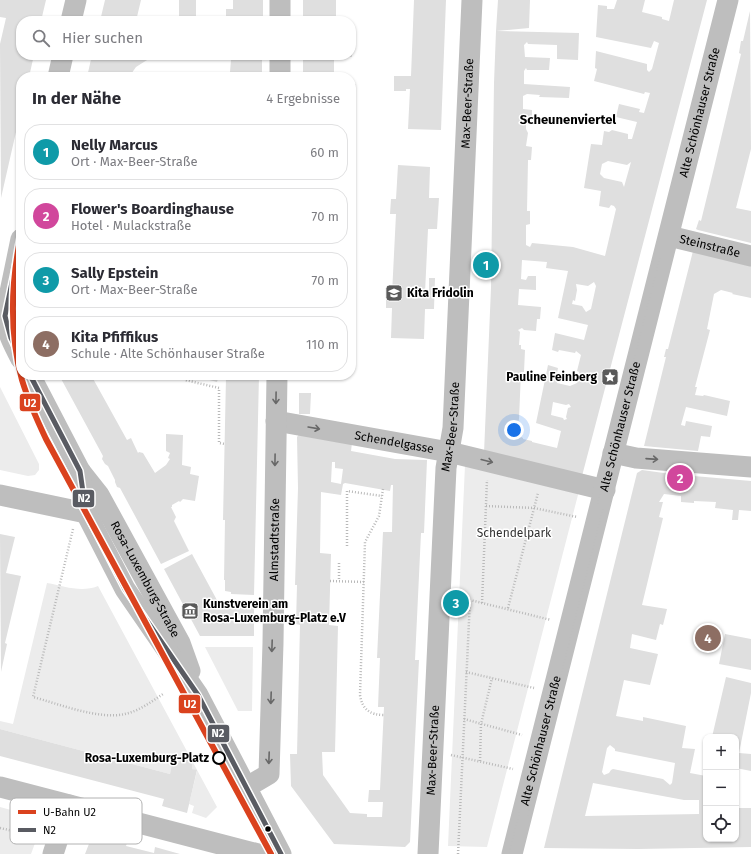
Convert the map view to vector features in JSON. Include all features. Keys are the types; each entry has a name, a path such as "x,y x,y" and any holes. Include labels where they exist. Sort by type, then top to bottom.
{"street":[{"path":"72,16 76,0"},
{"path":"280,0 280,16"},
{"name":"Max-Beer-Straße","path":"428,854 446,476 453,428 472,0"},
{"name":"Alte Schönhauser Straße","path":"512,854 728,0"},
{"path":"59,72 62,60"},
{"path":"280,60 280,72"},
{"name":"Steinstraße","path":"669,236 751,256"},
{"path":"15,252 3,326 16,350"},
{"name":"Rosa-Luxemburg-Straße","path":"33,380 80,471 99,495 180,643 198,695"},
{"name":"Almstadtstraße","path":"247,787 269,774 273,643 277,380"},
{"name":"Schendelgasse","path":"276,421 449,452 605,490"},
{"path":"614,453 636,458 751,467"},
{"name":"Rosa-Luxemburg-Straße","path":"80,471 80,519 125,590 198,695 281,854"},
{"path":"0,495 80,519"},
{"path":"0,787 42,798"},
{"path":"142,828 207,848 258,854"},
{"path":"53,854 56,844"}],"path":[{"path":"185,380 219,388 219,443 225,444"},
{"path":"508,608 539,487"},
{"path":"482,603 487,488"},
{"path":"383,489 379,516 365,542 361,701 366,710 371,713 384,715"},
{"path":"347,546 347,491 382,496"},
{"path":"486,506 534,508 577,517"},
{"path":"80,519 34,697 98,715 111,716 138,710 164,694"},
{"path":"339,562 339,581"},
{"path":"330,581 364,582"},
{"path":"453,596 508,608 551,620"},
{"path":"458,854 461,757 470,600"},
{"path":"466,672 534,688"},
{"path":"480,761 481,724 492,678"},
{"path":"464,719 522,735"},
{"path":"446,754 513,769"},
{"path":"0,828 10,830"}],"green space":[{"path":"0,387 39,464 39,470 35,475 28,476 0,470"},
{"name":"Schendelpark","path":"465,465 579,491 487,847 448,846"},
{"path":"47,583 79,589 98,586 217,807 206,818 192,813 194,806 189,804 197,771 192,769 192,764 188,760 180,760 177,765 172,765 170,774 0,729 0,721 13,724"},
{"path":"205,647 253,647 252,711 238,711"},
{"path":"0,807 10,810 10,844 35,844 31,854 0,854"}],"building":[{"path":"0,0 46,0 42,16 16,16 16,60 33,60 30,72 16,72 16,132 1,198 0,44 6,18 0,17"},
{"path":"105,0 141,0 137,16 101,16"},
{"path":"179,0 196,0 196,16 179,16"},
{"path":"233,0 263,0 263,16 226,16 226,9 233,9"},
{"path":"303,0 336,0 336,16 303,16"},
{"path":"414,0 446,0 441,130 408,129 410,89 406,89 406,91 394,91 394,76 411,76"},
{"path":"498,0 530,0 529,28 496,31"},
{"path":"617,0 645,0 642,12 662,17 662,19 669,21 674,0 707,0 582,476 484,453 491,288 496,31 579,33 578,60 557,59 557,45 528,44 527,42 524,45 525,57 550,58 549,70 527,70 526,68 524,71 524,84 570,87 569,98 539,97 540,95 527,94 523,96 523,109 532,110 532,123 526,123 528,133 526,146 532,147 531,160 528,160 527,211 530,211 530,224 526,225 526,245 530,247 532,243 573,247 605,256 616,209 611,205 609,208 599,206 601,191 584,188 591,144 602,145 604,131 609,132 612,130 628,134 628,139 632,139 637,122 616,117 619,104 640,109 639,112 644,113 650,93 645,92 644,94 594,81 597,69 595,68 596,51 647,64 647,70 649,72 652,69 659,43 654,41 651,48 596,37 598,5 607,6 607,9 614,9","holes":["608,161 627,165 631,162 624,187 622,182 604,178 600,174 602,164","522,260 547,262 546,268 568,271 558,318 588,325 584,340 555,333 552,350 558,352 559,350 575,353 576,351 581,355 577,371 579,372 577,383 570,386 557,383 556,378 558,368 548,365 536,423 561,431 557,448 532,442 515,434 519,419 521,372 524,372 525,350 521,349 521,345 519,345 520,332 518,330 522,328 524,330 536,331 537,319 540,319 541,307 518,305 519,289 536,290 536,276 528,276 526,280 521,279","594,282 596,286 591,309 586,312 582,306 572,304 573,300 575,301 577,290 576,284 588,286","553,402 566,405 569,404 571,407 568,408 567,419 564,420 563,418 551,415"]},
{"path":"750,11 751,149 736,208 751,211 751,243 696,229 699,220 701,221 741,54 739,53 741,41 743,41"},
{"path":"91,60 147,60 136,67 132,72 88,72"},
{"path":"231,60 262,60 262,72 230,72"},
{"path":"303,60 334,60 334,72 303,72"},
{"path":"398,165 430,167 429,198 439,198 437,229 428,229 425,293 429,293 429,278 435,278 434,309 425,309 424,339 391,338 392,308 386,308 386,293 392,294 396,214 390,214 391,199 396,199"},
{"path":"693,251 751,266 751,298 721,290 714,294 707,329 710,330 695,387 697,387 695,395 704,395 730,401 727,416 686,407 681,425 685,426 686,421 712,426 710,437 701,436 698,451 644,446 666,357 664,357 666,349 668,349"},
{"path":"62,380 94,380 127,440 131,438 138,453 143,453 155,473 166,465 170,459 168,458 170,453 166,451 166,434 183,435 182,465 191,467 190,474 199,476 195,501 183,499 171,507 176,517 174,521 189,551 161,564 120,488 117,487 108,466 102,459 103,456"},
{"path":"226,380 259,380 254,595 231,594 231,592 225,591 225,520 223,520"},
{"path":"299,393 311,393 310,414 299,414"},
{"path":"300,433 352,443 351,451 395,459 427,460 424,533 421,533 415,660 419,660 410,842 405,847 334,844 291,786 290,754 297,754 300,625 296,624 297,585 295,585 298,488 297,437","holes":["332,462 335,462 335,468 343,469 341,484 331,482","345,483 390,491 391,485 393,485 392,532 383,532 377,658 380,658 378,707 384,707 380,790 369,790 368,802 383,802 382,817 367,817 367,814 350,813 323,775 322,752 335,752 338,626 329,625 331,554 320,553 321,492 341,495 343,484"]},
{"path":"642,470 751,481 751,511 739,510 738,520 732,520 733,510 715,508 716,502 681,502 681,496 664,494 659,502 663,502 659,517 663,518 642,605 667,609 663,625 660,624 656,640 632,634 630,648 658,654 650,685 624,680 616,716 643,721 643,717 686,726 682,748 695,749 690,773 703,775 703,842 739,842 739,808 751,808 751,847 638,849 544,848 637,473","holes":["610,745 615,749 615,751 675,763 672,783 670,785 663,779 613,769 604,775 602,772 607,748","593,783 684,800 699,800 699,814 585,816"]},
{"path":"0,534 15,537 6,573 21,576 5,643 7,644 1,672"},
{"path":"192,554 218,602 254,603 254,636 200,636 164,569"},
{"path":"725,634 751,639 751,670 719,664"},
{"path":"726,677 751,683 751,693 739,753 739,734 713,734"},
{"path":"0,729 170,774 172,764 177,765 180,760 188,760 192,764 192,769 197,770 187,813 162,806 164,799 0,756"},
{"path":"739,753 751,754 751,771 739,769"},
{"path":"89,844 127,844 126,846 154,853 155,847 180,854 85,854"}],"tram line":[{"path":"509,854 725,0"},
{"path":"699,130 732,0"},
{"path":"519,854 545,738 686,180"}],"metro line":[{"name":"U2","path":"16,265 13,289 13,326 16,350"},
{"name":"U2","path":"22,380 46,439 271,854"}],"transit line":[{"name":"N2","path":"16,263 5,316 11,338 16,348"},
{"name":"N2","path":"33,380 80,471 86,513 125,589 198,695 281,854"}],"place":[{"name":"Nelly Marcus","path":"486,265"},
{"name":"Kita Fridolin","path":"394,293"},
{"name":"Pauline Feinberg","path":"610,377"},
{"name":"Flower's Boardinghause","path":"680,478"},
{"name":"Sally Epstein","path":"456,603"},
{"name":"Kunstverein am Rosa-Luxemburg-Platz e.V","path":"190,611"},
{"name":"Kita Pfiffikus","path":"708,638"},
{"name":"Rosa-Luxemburg-Platz","path":"219,758"}],"district":[{"name":"Scheunenviertel","path":"568,119"}]}
